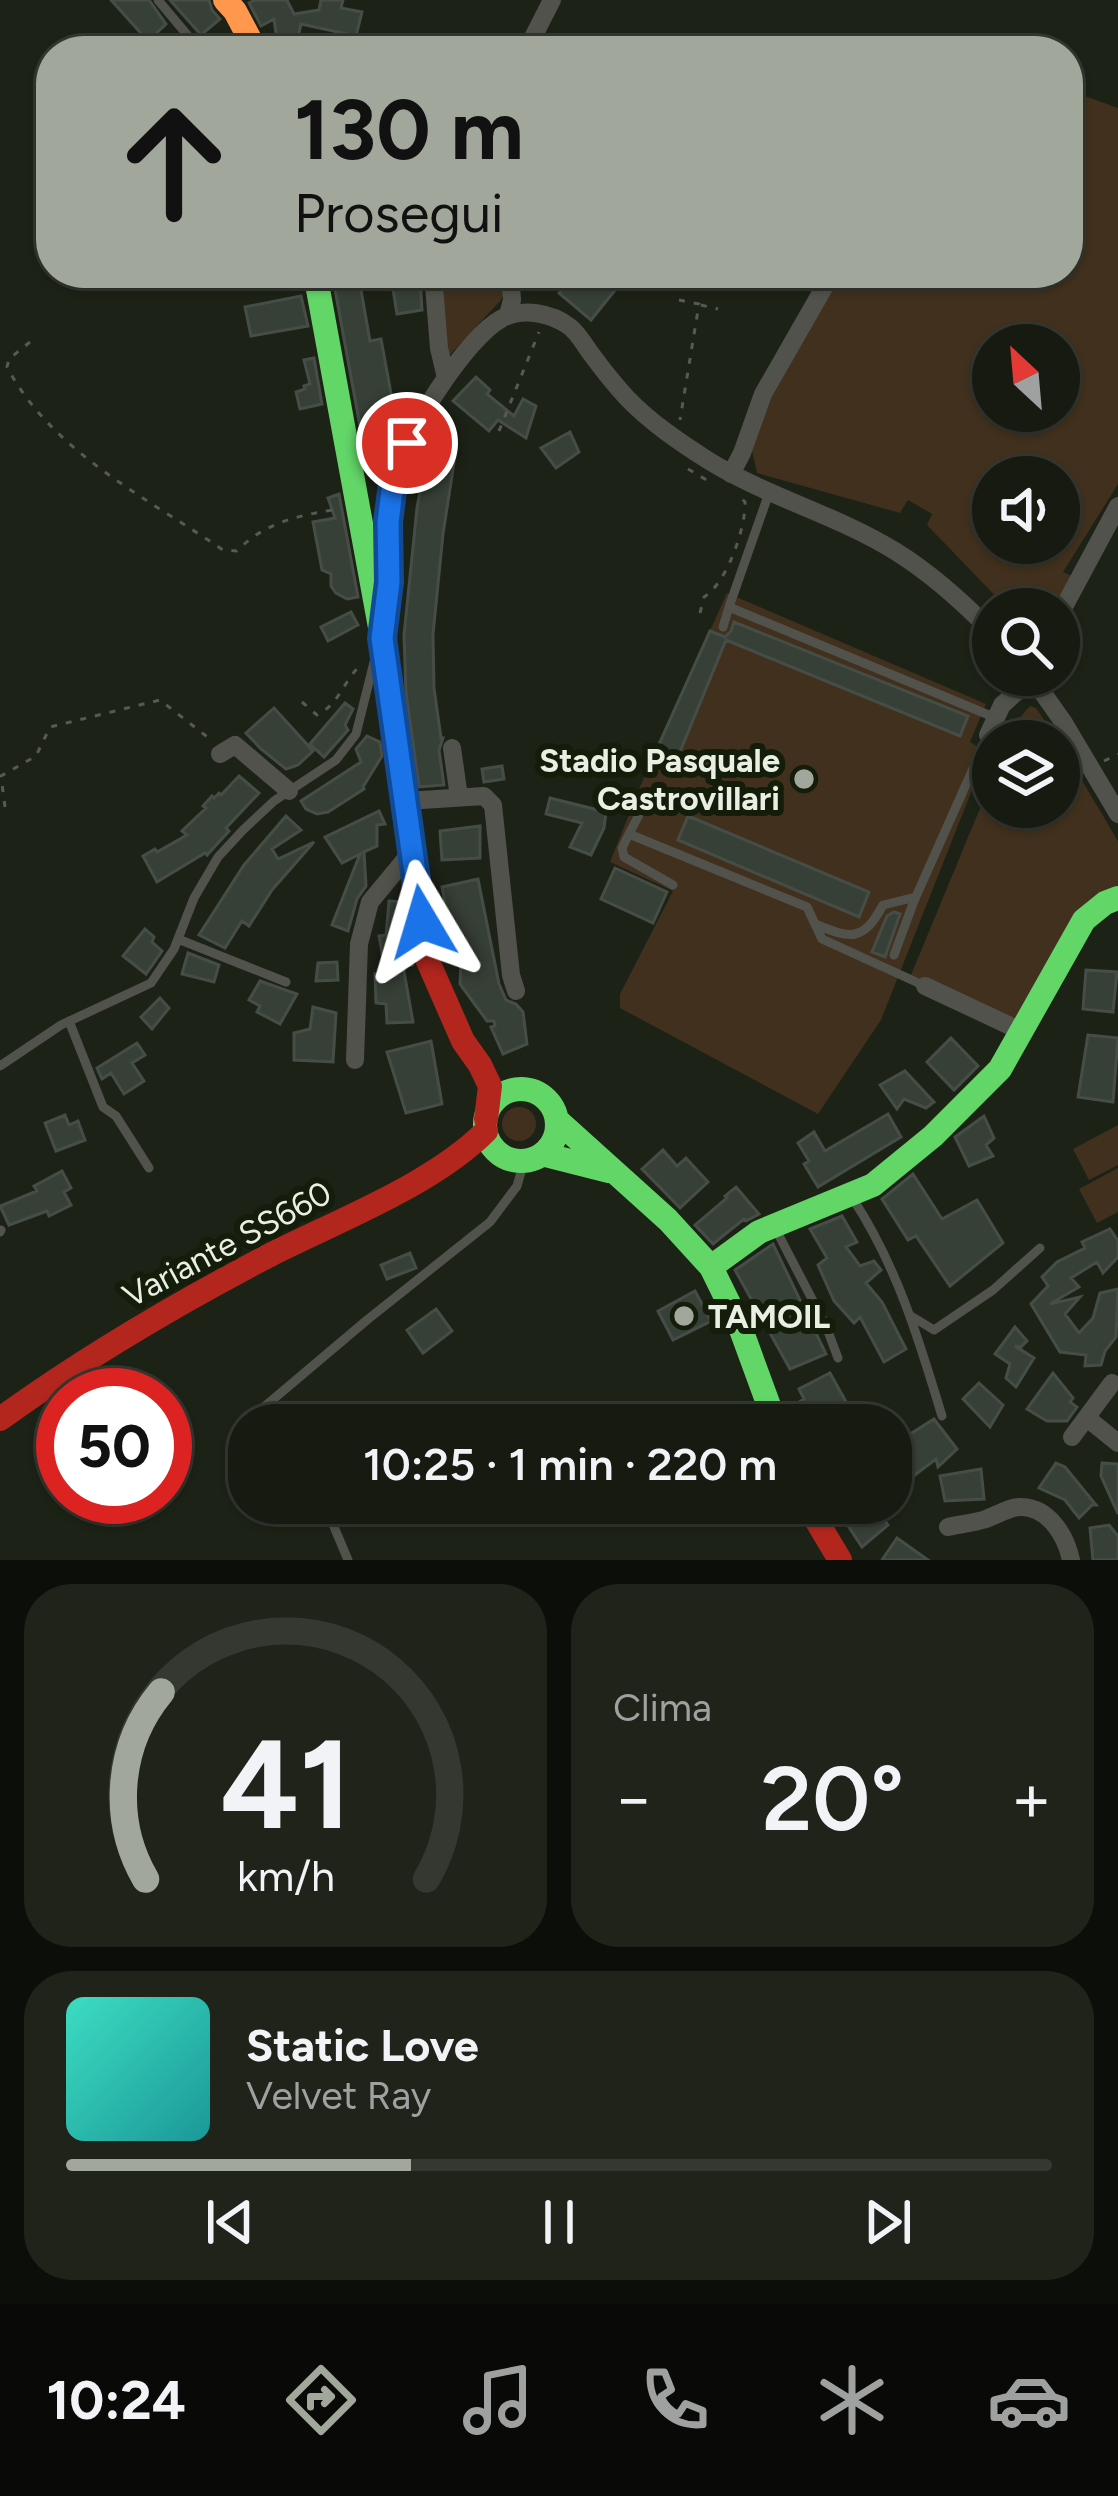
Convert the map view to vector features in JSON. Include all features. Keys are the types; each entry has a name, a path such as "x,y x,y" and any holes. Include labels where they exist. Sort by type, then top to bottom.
{"main road":[{"path":"225,0 248,36"},
{"path":"318,288 358,506 427,959 463,1041 490,1086 486,1125 496,1151 511,1159"},
{"path":"711,1267 759,1232 873,1185 933,1136 1000,1069 1084,920 1118,898"},
{"path":"1084,920 1118,912"},
{"path":"480,1065 514,1090"},
{"path":"444,1167 481,1159 530,1160 554,1139 557,1120 542,1096 514,1090 495,1100 486,1125"},
{"path":"557,1120 668,1220 711,1267 739,1324 768,1404"},
{"name":"Variante SS660","path":"0,1419 68,1370 160,1316 444,1167 470,1148 486,1125"},
{"path":"542,1154 589,1163 620,1176"},
{"path":"816,1524 840,1560"}],"street":[{"path":"534,36 552,0"},
{"path":"434,288 446,378"},
{"path":"508,315 511,288"},
{"path":"725,480 742,453 764,394 824,288"},
{"path":"378,648 389,582 388,522 394,476 407,443 446,378 496,321 508,315 545,314 572,328 627,398 725,480 769,493 892,549 939,581 972,613"},
{"path":"1074,588 1118,506"},
{"path":"995,720 1013,696"},
{"path":"1046,696 1118,814"},
{"path":"223,752 235,745 289,791"},
{"path":"452,748 459,797"},
{"path":"406,801 484,796 493,805 516,992"},
{"path":"355,1060 359,944 370,902 413,850"},
{"path":"925,986 1022,1031"},
{"path":"1072,1438 1112,1384"},
{"path":"1087,1418 1118,1443"},
{"path":"948,1527 981,1521 1019,1506 1039,1511 1068,1544 1071,1560"}],"lane":[{"path":"158,0 188,36"},
{"path":"723,627 769,493"},
{"path":"729,607 977,720"},
{"path":"0,1066 69,1021 151,983 218,857 289,791 336,760 356,734 378,648"},
{"path":"894,955 972,771"},
{"path":"641,811 622,848 624,857 674,885"},
{"path":"629,834 807,907 823,938 925,986"},
{"path":"813,923 841,935 863,934 883,905 916,896"},
{"path":"178,939 286,982"},
{"path":"69,1021 103,1107 116,1116 149,1168"},
{"path":"268,1404 490,1222 517,1186 520,1172 511,1159"},
{"path":"850,1194 875,1232 911,1316 942,1416"},
{"path":"774,1226 838,1358"},
{"path":"911,1316 934,1330 993,1290 1040,1248"},
{"path":"333,1524 348,1560"}],"path":[{"path":"680,300 718,309"},
{"path":"699,304 687,464 689,472 725,480"},
{"path":"499,431 545,314"},
{"path":"30,342 9,359 7,368 21,394 55,430 136,495 223,550 237,551 267,526 302,514 358,506"},
{"path":"700,613 704,597 722,578 746,517 745,502 737,495"},
{"path":"302,702 317,715 329,709 356,667 378,648"},
{"path":"5,807 2,776 36,756 50,727 160,700 223,752"}],"shaded area":[{"path":"1083,95 1118,108 1118,484 1080,545 1080,456 972,456 972,564 1068,564 1063,572 1071,576 1065,588 988,588 927,525 932,514 908,500 900,513 757,473 750,442 777,380 834,288 1083,288"},
{"path":"441,288 506,288 501,300 447,358"},
{"path":"727,593 986,704 979,720 972,720 972,790 881,1020 818,1114 620,1008 620,994 673,891 610,862"},
{"path":"1030,706 1044,720 1018,720"},
{"path":"1080,777 1118,841 1118,889 1021,1019 1000,1015 911,975 972,828 1080,828"},
{"path":"519,1107 531,1112 536,1124 531,1136 519,1141 507,1136 502,1124 507,1112"},
{"path":"1118,1125 1118,1165 1089,1180 1073,1149"},
{"path":"1118,1168 1118,1212 1097,1223 1079,1189"}],"building":[{"path":"111,0 149,0 166,24 153,36 143,36"},
{"path":"170,0 209,0 220,19 201,35"},
{"path":"287,0 294,14 319,10 321,0 343,0 341,8 362,12 356,36 301,24 298,36 276,36 274,19 261,26 249,3"},
{"path":"335,288 361,288 370,341 381,339 392,399 384,400 392,444 382,445 383,467 368,470"},
{"path":"393,288 421,288 422,310 397,314"},
{"path":"563,288 616,289 591,320 559,293"},
{"path":"301,296 308,326 251,336 245,307"},
{"path":"314,358 322,404 300,409 296,392 310,384 304,360"},
{"path":"476,377 490,390 487,394 514,416 523,399 536,406 526,438 498,420 489,431 453,401"},
{"path":"570,432 579,452 556,468 541,448"},
{"path":"428,446 456,450 433,634 444,785 419,787 406,693 404,635"},
{"path":"339,494 358,597 347,599 336,593 331,574 322,570 313,522 335,518 328,498"},
{"path":"351,612 358,625 328,641 321,627"},
{"path":"734,622 968,716 960,736 726,640 677,759 656,751 710,631 725,637"},
{"path":"345,703 353,709 345,725 348,730 324,757 310,744"},
{"path":"274,708 313,751 286,769 246,733"},
{"path":"367,736 380,742 382,756 364,789 328,812 306,809 301,801 361,762 356,749"},
{"path":"502,766 504,779 484,782 482,769"},
{"path":"239,776 259,793 207,855 157,882 143,856 187,835 182,831 206,808 203,806"},
{"path":"550,798 606,812 591,855 570,847 582,823 546,814"},
{"path":"379,811 385,824 377,825 377,846 364,852 366,886 348,931 332,925 360,854 342,863 325,837"},
{"path":"286,816 301,830 272,849 278,859 314,842 272,890 249,926 242,921 225,948 199,935 244,865"},
{"path":"688,816 869,892 859,917 678,840"},
{"path":"480,826 480,858 442,860 440,831"},
{"path":"615,868 667,892 653,923 601,899"},
{"path":"478,879 499,984 506,1000 523,1012 527,1044 503,1054 491,1027 494,1021 487,1021 460,984 456,927 449,923 442,887"},
{"path":"389,901 402,902 412,965 403,966 413,1022 387,1023 386,1004 376,1003 375,974 386,975 379,936 386,935"},
{"path":"900,914 885,957 872,952 887,916"},
{"path":"145,929 162,951 146,974 123,956"},
{"path":"188,953 219,965 214,982 182,974"},
{"path":"337,962 338,980 316,981 318,963"},
{"path":"1086,970 1117,972 1113,1012 1083,1009"},
{"path":"260,981 297,994 280,1024 257,1012 260,1006 249,1000"},
{"path":"160,998 169,1008 152,1029 141,1017"},
{"path":"313,1007 336,1013 333,1062 294,1060 294,1033 310,1029"},
{"path":"1088,1035 1118,1038 1113,1102 1078,1097"},
{"path":"951,1038 978,1066 954,1090 927,1062"},
{"path":"431,1041 442,1104 406,1113 387,1052"},
{"path":"137,1043 145,1055 132,1063 144,1081 124,1094 111,1073 102,1079 97,1068"},
{"path":"905,1071 934,1102 926,1108 904,1099 897,1109 880,1085"},
{"path":"888,1114 901,1137 818,1187 798,1143 814,1132 825,1151"},
{"path":"65,1115 69,1125 78,1121 85,1140 56,1151 45,1123"},
{"path":"984,1116 994,1138 986,1145 993,1156 969,1166 955,1137"},
{"path":"663,1150 677,1166 686,1158 708,1182 680,1208 642,1169"},
{"path":"62,1171 71,1188 64,1192 71,1205 49,1216 47,1211 9,1225 0,1206 37,1191 34,1186"},
{"path":"913,1174 942,1219 977,1200 1003,1243 950,1286 916,1236 908,1240 882,1199"},
{"path":"736,1187 759,1214 744,1219 713,1244 695,1225"},
{"path":"842,1216 857,1242 846,1247 860,1266 874,1261 881,1270 866,1283 882,1302 906,1349 884,1362 860,1317 854,1323 834,1301 818,1265 827,1258 810,1229"},
{"path":"1110,1229 1118,1241 1118,1257 1103,1273 1097,1262 1071,1278 1079,1287 1050,1304 1080,1297 1065,1314 1079,1333 1093,1318 1100,1293 1118,1289 1116,1337 1101,1365 1085,1366 1086,1355 1060,1352 1031,1304 1048,1286 1042,1277 1057,1262 1085,1248 1082,1242"},
{"path":"773,1244 826,1354 790,1369 735,1270"},
{"path":"410,1253 416,1268 387,1279 381,1265"},
{"name":"TAMOIL","path":"695,1291 711,1321 673,1340 658,1311"},
{"path":"436,1309 452,1331 423,1353 407,1330"},
{"path":"1015,1327 1027,1341 1015,1346 1034,1358 1016,1387 1006,1378 1010,1364 995,1354"},
{"path":"830,1373 847,1404 796,1404 804,1399 799,1389"},
{"path":"1053,1373 1077,1407 1067,1421 1047,1421 1027,1409"},
{"path":"979,1383 1003,1405 990,1427 963,1399"},
{"path":"934,1419 957,1449 938,1467 936,1459 912,1477 912,1433"},
{"path":"1056,1463 1065,1467 1096,1505 1079,1518 1065,1500 1039,1488"},
{"path":"1102,1463 1118,1464 1118,1514 1101,1476"},
{"path":"981,1469 984,1499 945,1501 940,1476"},
{"path":"847,1524 887,1524 888,1525 862,1547"},
{"path":"1109,1525 1118,1536 1118,1560 1093,1560 1090,1528"},
{"path":"897,1538 928,1560 882,1560"}],"traffic: fast":[{"path":"318,288 382,638 399,761"},
{"path":"711,1267 759,1232 873,1185 933,1136 1000,1069 1084,920 1118,898"},
{"path":"521,1089 546,1100 557,1125 546,1150 521,1161 496,1150 485,1125 496,1100 521,1089"},
{"path":"557,1120 668,1220 711,1267 739,1324 768,1404"},
{"path":"542,1154 609,1171"}],"traffic: slow":[{"path":"225,0 248,36"}],"traffic: jam":[{"path":"399,761 427,959 463,1041 490,1086 486,1119"},
{"path":"0,1419 166,1312 412,1185 486,1131"},
{"path":"819,1524 840,1560"}],"place":[{"name":"Stadio Pasquale Castrovillari","path":"804,779"},
{"name":"TAMOIL","path":"684,1316"}],"route":[{"path":"407,443 394,476 388,522 389,582 382,638 422,922"}]}
